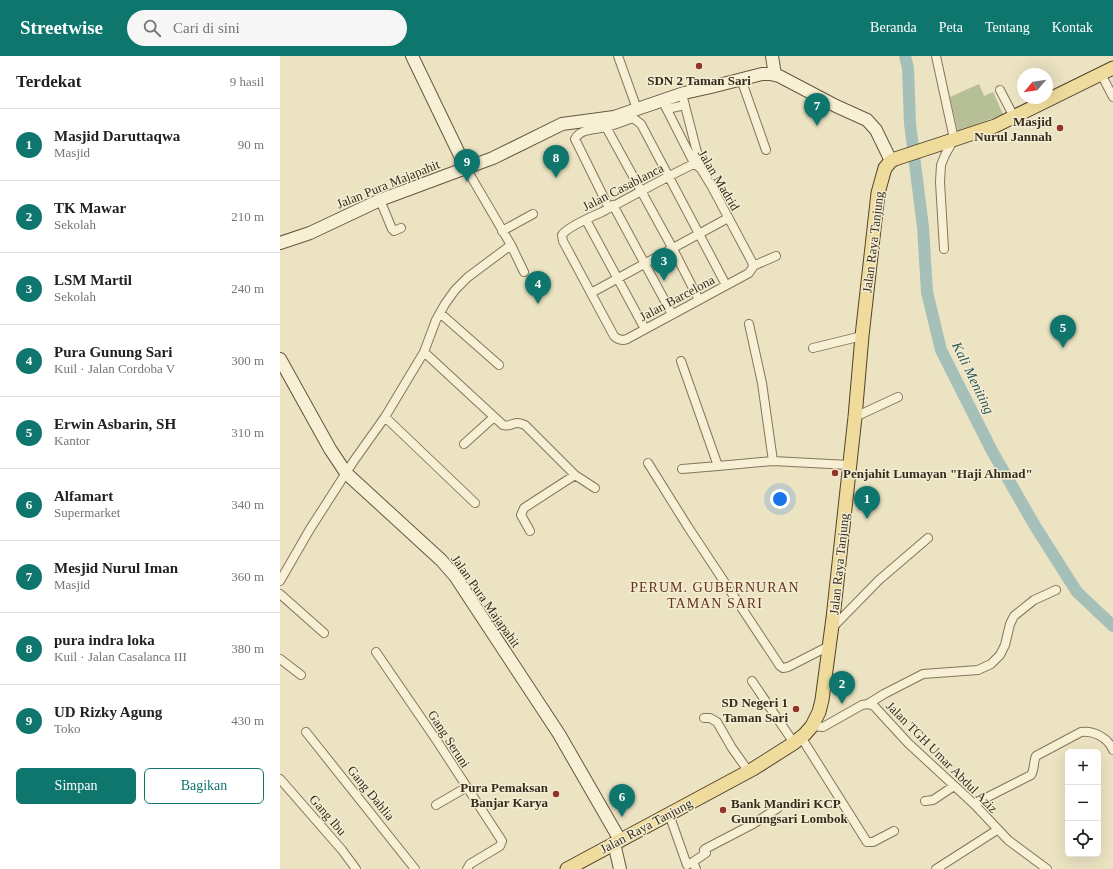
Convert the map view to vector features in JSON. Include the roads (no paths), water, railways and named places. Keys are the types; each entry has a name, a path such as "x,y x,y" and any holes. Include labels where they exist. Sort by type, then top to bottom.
{"main road":[{"path":"890,161 930,146 995,126 1113,68"},
{"name":"Jalan Raya Tanjung","path":"567,869 749,772 797,740 812,726 819,712 832,628 878,193 883,172 890,161"}],"street":[{"path":"412,56 466,168 511,245 524,272"},
{"path":"618,56 637,110"},
{"path":"772,56 775,75"},
{"path":"936,56 954,139 941,165 940,182 944,249"},
{"name":"Jalan Pura Majapahit","path":"280,243 310,233 380,200 493,158 562,124 602,119 664,105 684,99 711,87 741,78 762,74 775,75 867,120 876,130 890,161"},
{"path":"1101,74 1113,97"},
{"path":"741,78 766,150"},
{"path":"1000,90 1014,117"},
{"path":"684,99 698,164"},
{"name":"Jalan Madrid","path":"664,105 753,263 752,269"},
{"path":"672,314 575,142 575,137 582,132 606,127 633,118 637,120 726,285"},
{"path":"606,127 673,249 699,300"},
{"name":"Jalan Casablanca","path":"591,293 562,239 564,232 641,191 667,174 698,164"},
{"path":"380,200 392,229 394,231 401,228"},
{"path":"502,231 533,214"},
{"path":"591,293 618,278 643,261 673,249 728,218"},
{"path":"586,220 645,329"},
{"path":"280,581 310,529 346,473 385,417 424,352 436,320 455,290 468,276 511,245"},
{"name":"Jalan Barcelona","path":"591,293 614,336 618,339 624,340 699,300 776,256"},
{"path":"440,313 499,365"},
{"path":"748,324 762,383 773,461"},
{"path":"813,348 862,336"},
{"path":"424,352 505,426 510,426 515,423 525,425 575,475 595,488"},
{"name":"Jalan Pura Majapahit","path":"280,359 330,449 346,473 441,560 455,576 559,734 617,841 620,869"},
{"path":"681,361 718,466"},
{"path":"855,417 898,397"},
{"path":"385,417 474,503"},
{"path":"464,444 494,417"},
{"path":"682,469 773,461 849,465"},
{"path":"648,463 688,527 780,666 783,668 788,667 828,646"},
{"path":"530,531 521,515 524,508 575,475"},
{"path":"832,628 879,580 928,538"},
{"path":"868,704 923,674 978,670 991,664 1000,656 1014,616 1034,600 1056,590"},
{"path":"280,594 324,634"},
{"name":"Gang Seruni","path":"376,652 467,787 502,842 500,846 469,865 467,869"},
{"path":"280,659 301,675"},
{"path":"752,681 797,740 867,842 872,842 894,831"},
{"name":"Jalan TGH Umar Abdul Aziz","path":"812,726 823,728 860,706 868,704 876,708 908,743 974,804 997,830 1047,869"},
{"path":"704,718 710,718 717,722 732,748 749,772"},
{"path":"974,804 1032,775 1036,756 1081,732 1089,731 1095,733 1107,741 1113,750"},
{"name":"Gang Dahlia","path":"306,732 416,869"},
{"name":"Gang Ibu","path":"280,778 342,850 356,869"},
{"path":"925,801 933,800 954,786"},
{"path":"436,805 467,787"},
{"path":"669,814 691,866 706,854 704,850 705,848 753,824 778,808"},
{"path":"936,869 997,830"}],"waterway":[{"name":"Kali Meniting","path":"905,56 908,68 910,124 923,227 927,292 941,350 992,451 1035,526 1077,592 1113,626"}],"place":[{"name":"SDN 2 Taman Sari","path":"699,66"},
{"name":"Mesjid Nurul Iman","path":"817,126"},
{"name":"Masjid Nurul Jannah","path":"1060,128"},
{"name":"pura indra loka","path":"556,178"},
{"name":"UD Rizky Agung","path":"467,182"},
{"name":"LSM Martil","path":"664,281"},
{"name":"Pura Gunung Sari","path":"538,304"},
{"name":"Erwin Asbarin, SH","path":"1063,348"},
{"name":"Penjahit Lumayan \"Haji Ahmad\"","path":"835,473"},
{"name":"Masjid Daruttaqwa","path":"867,519"},
{"name":"TK Mawar","path":"842,704"},
{"name":"SD Negeri 1 Taman Sari","path":"796,709"},
{"name":"Pura Pemaksan Banjar Karya","path":"556,794"},
{"name":"Bank Mandiri KCP Gunungsari Lombok","path":"723,810"},
{"name":"Alfamart","path":"622,817"}],"district":[{"name":"PERUM. GUBERNURAN TAMAN SARI","path":"715,596"}]}
